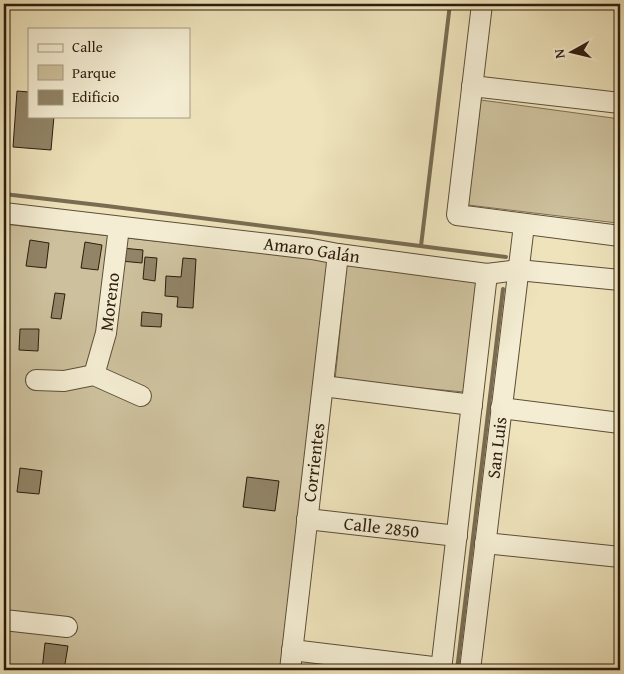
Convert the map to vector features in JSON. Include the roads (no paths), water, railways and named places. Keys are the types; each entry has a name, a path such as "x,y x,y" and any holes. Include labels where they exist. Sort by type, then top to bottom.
{"street":[{"path":"482,4 457,215 620,236"},
{"path":"472,86 620,103"},
{"name":"Amaro Galán","path":"4,213 312,249 487,274 518,270 620,280"},
{"name":"San Luis","path":"470,670 524,225"},
{"name":"Moreno","path":"94,375 106,334 119,227"},
{"name":"Corrientes","path":"290,670 338,254"},
{"name":"San Luis","path":"441,669 487,274"},
{"path":"36,380 64,381 94,375 141,396"},
{"path":"323,386 472,404"},
{"path":"501,408 620,423"},
{"name":"Calle 2850","path":"307,519 456,536"},
{"path":"485,543 620,556"},
{"path":"4,620 67,627"},
{"path":"292,650 441,669"}],"waterway":[{"path":"421,246 450,4"},
{"path":"4,194 506,257"},
{"path":"457,670 503,289"}]}
